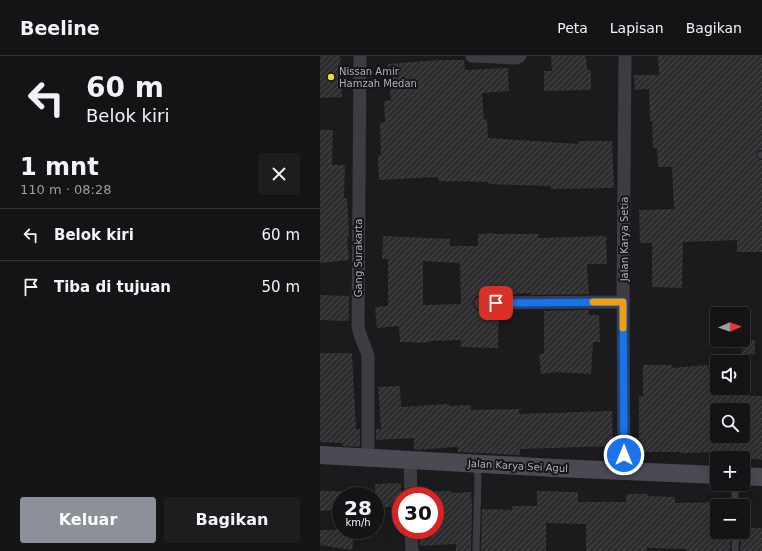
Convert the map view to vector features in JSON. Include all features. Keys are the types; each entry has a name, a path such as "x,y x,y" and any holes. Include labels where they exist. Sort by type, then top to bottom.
{"main road":[{"name":"Jalan Karya Sei Agul","path":"320,455 410,461 710,475"},
{"path":"750,476 762,477"}],"street":[{"name":"Gang Surakarta","path":"360,56 358,325 359,333 366,347 368,356 368,458"},
{"path":"472,56 516,58 520,56"},
{"name":"Jalan Karya Setia","path":"624,470 623,302 625,56"},
{"path":"480,303 623,302"},
{"path":"410,461 411,487"},
{"path":"411,539 412,551"}],"lane":[{"path":"476,551 477,464"},
{"path":"735,551 736,539"}],"building":[{"name":"Nissan Amir Hamzah Medan","path":"320,56 340,56 342,97 320,98"},
{"path":"551,56 586,56 587,70 591,70 591,90 544,91 544,71 552,71"},
{"path":"658,56 762,56 762,150 758,151 756,155 758,159 762,160 762,252 737,252 737,240 683,242 682,288 652,287 652,243 640,243 639,210 674,209 672,167 658,167 657,148 653,148 649,89 635,90 634,75 659,75"},
{"path":"438,60 464,60 465,70 508,68 509,91 482,93 484,120 487,119 488,138 578,144 578,141 612,141 614,188 551,189 551,186 488,184 488,182 438,181 438,177 379,180 378,155 381,155 380,123 385,122 384,101 391,100 388,64"},
{"path":"320,130 333,130 332,165 345,165 344,198 347,198 349,237 347,237 349,260 320,263"},
{"path":"478,234 538,234 538,238 606,236 607,264 587,264 589,294 531,295 531,293 477,296 473,303 477,310 499,311 498,348 461,347 461,340 415,343 400,342 399,326 377,328 375,307 388,306 388,259 382,259 383,236 450,239 450,246 478,246","holes":["423,261 460,263 461,304 423,305"]},
{"path":"320,295 349,296 349,321 320,320"},
{"path":"589,310 589,315 599,315 600,342 593,342 591,374 556,372 541,374 539,354 544,354 544,311"},
{"path":"750,340 755,340 755,354 742,355 742,347 750,347"},
{"path":"320,353 352,353 356,429 360,429 360,447 342,446 342,443 320,442"},
{"path":"643,365 672,365 672,368 708,365 710,395 762,396 762,460 750,459 750,451 681,453 639,452 639,396 643,396"},
{"path":"400,386 401,407 449,404 450,406 471,405 471,410 519,409 519,414 612,411 613,446 520,449 520,455 458,452 457,447 414,450 414,438 376,440 376,429 381,429 378,387"},
{"path":"401,483 401,487 392,487 392,507 384,507 384,487 375,487 375,484"},
{"path":"320,491 332,491 332,510 320,511"},
{"path":"444,491 451,491 451,493 471,492 471,551 456,551 456,544 420,546 420,539 444,539"},
{"path":"537,491 578,492 578,502 626,502 626,494 648,494 648,496 675,497 675,503 710,502 710,539 731,539 730,551 686,551 686,549 647,548 647,551 586,551 586,524 546,523 546,551 481,551 482,509 512,510 512,506 537,506"},
{"path":"750,528 762,528 762,551 740,551 741,539 750,539"},
{"path":"320,530 332,530 332,539 354,539 352,550 320,545"}],"slow traffic":[{"path":"593,302 623,302 623,328"}],"place":[{"name":"Nissan Amir Hamzah Medan","path":"331,77"}],"route":[{"path":"496,303 623,302 624,455"}]}
